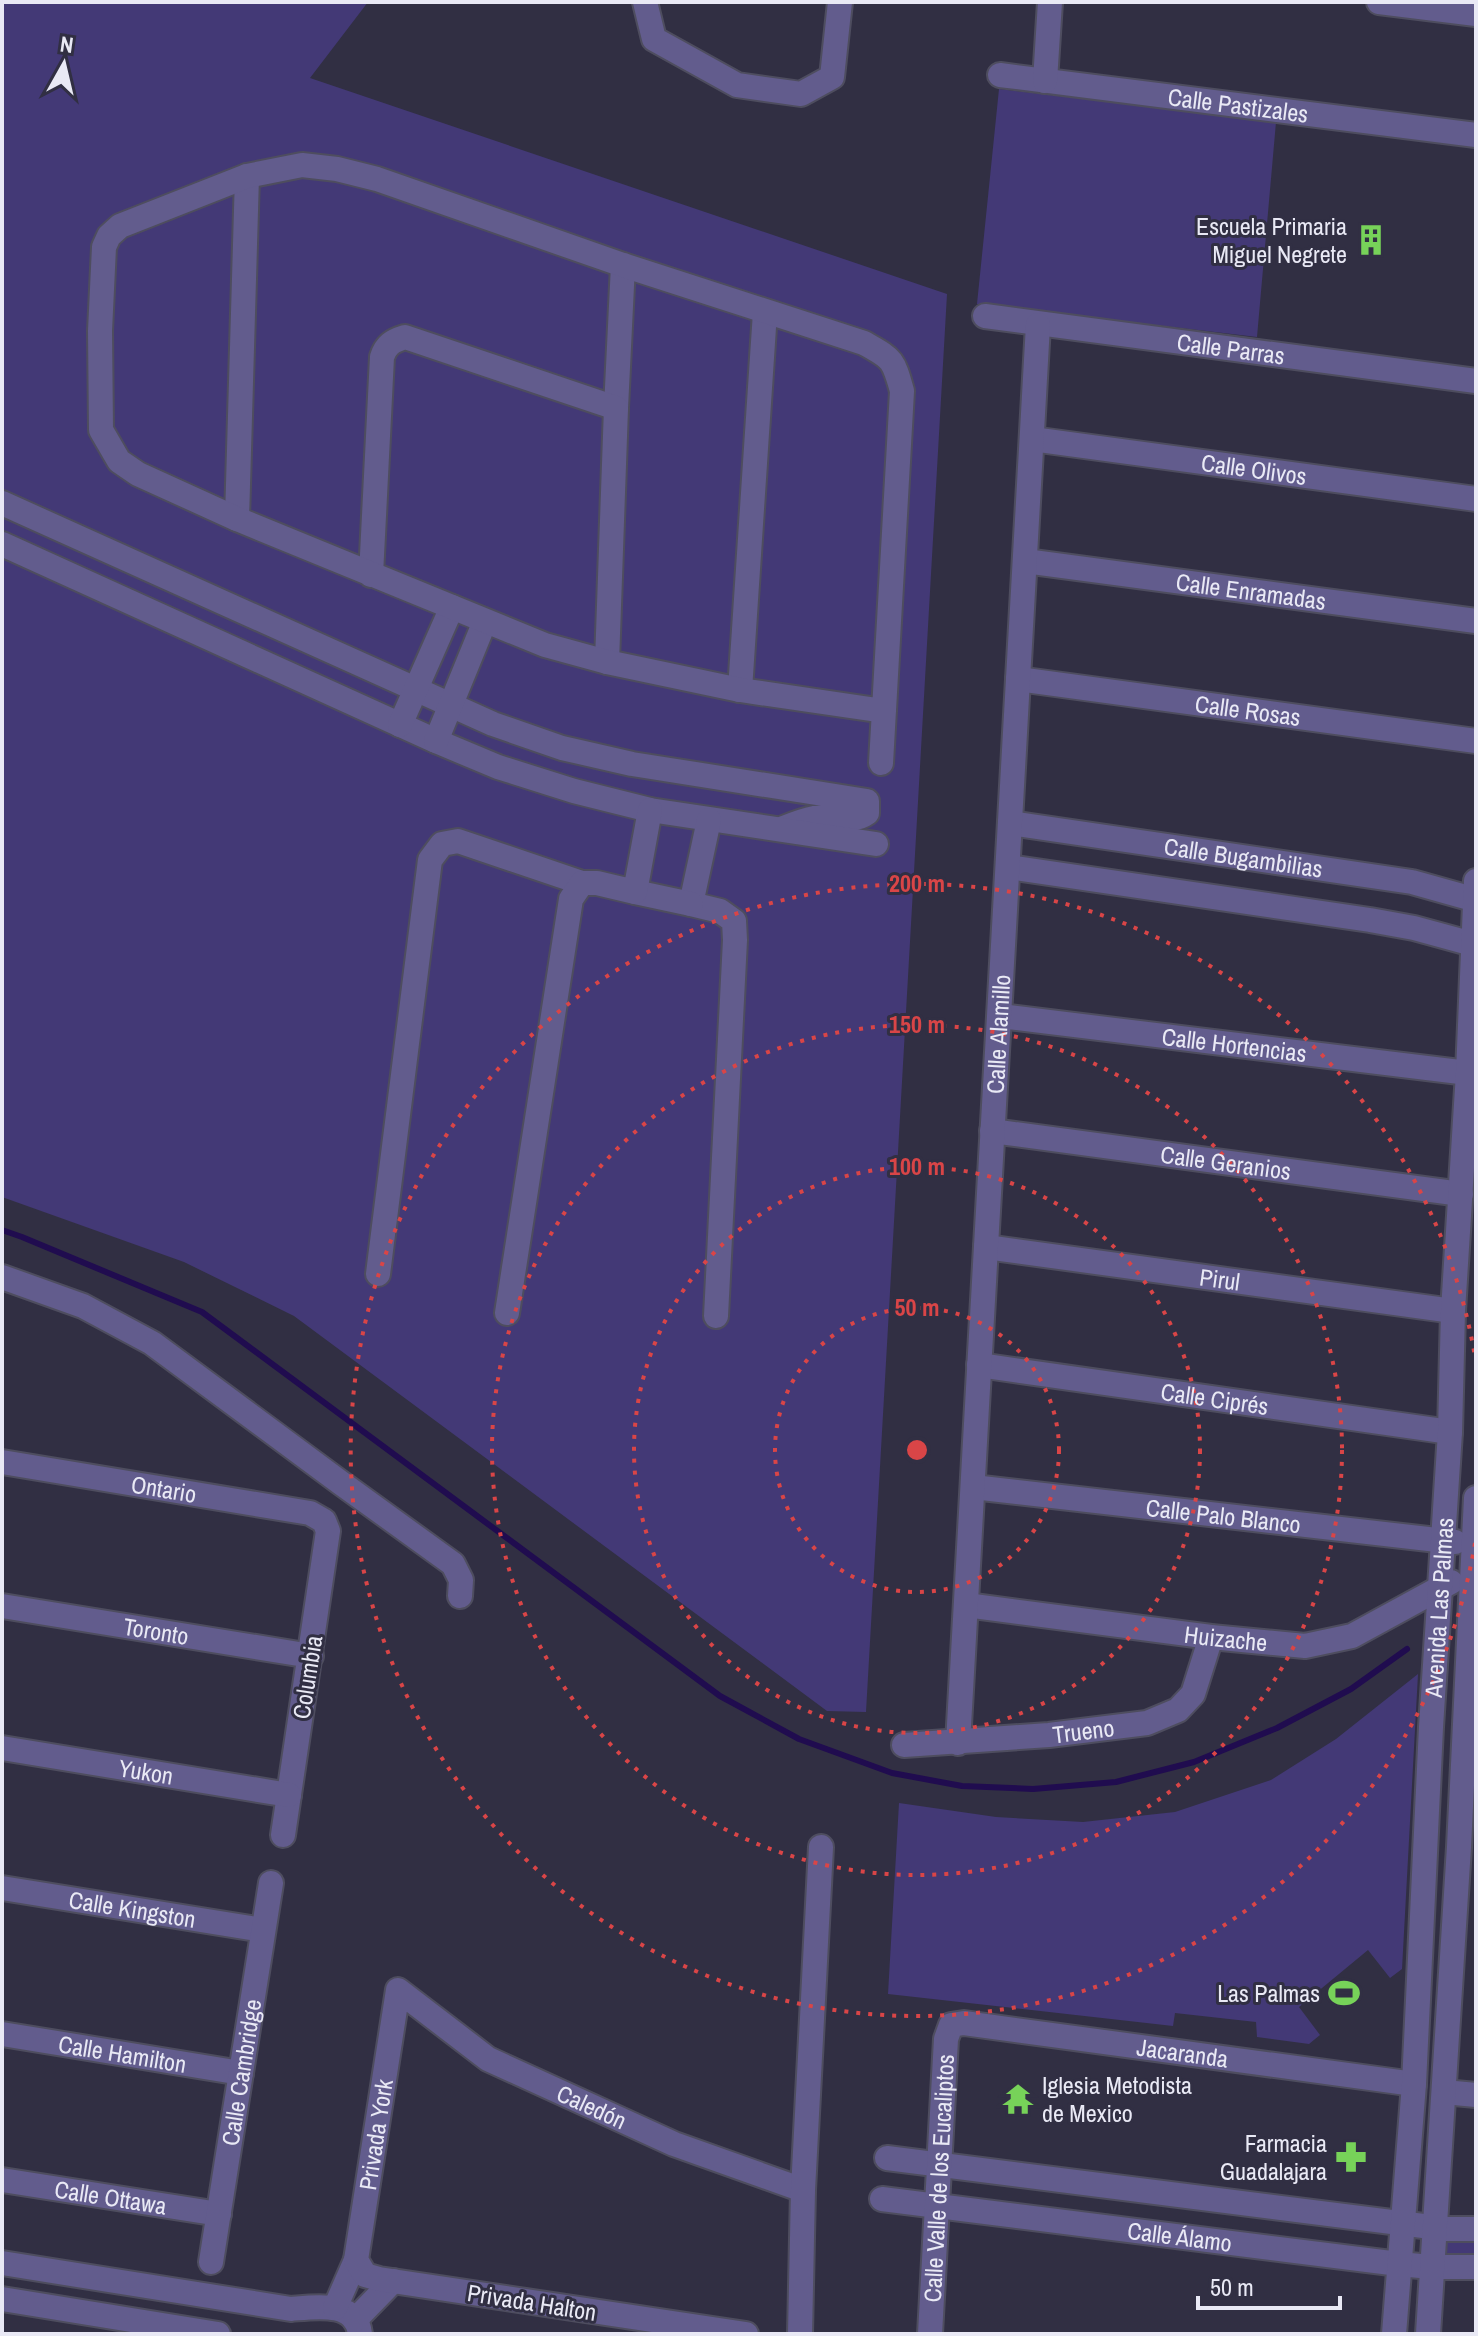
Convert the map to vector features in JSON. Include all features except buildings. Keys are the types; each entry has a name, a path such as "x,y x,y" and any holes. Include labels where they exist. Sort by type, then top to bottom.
{"street":[{"path":"645,2 654,39 737,85 801,94 832,77 840,2"},
{"path":"1045,81 1050,2"},
{"path":"1379,2 1476,14"},
{"name":"Calle Pastizales","path":"1000,75 1476,135"},
{"path":"881,763 884,711 902,391 889,358 864,343 623,265 377,179 337,169 302,165 247,176 120,226 109,236 104,247 100,331 101,430 119,461 138,474 237,519 545,645 607,662 740,690 884,711"},
{"path":"237,519 247,176"},
{"path":"607,662 623,265"},
{"path":"740,690 765,312"},
{"name":"Calle Parras","path":"985,316 1476,381"},
{"name":"Calle Alamillo","path":"958,1743 1038,325"},
{"path":"371,575 382,357 385,347 394,340 405,337 616,408"},
{"name":"Calle Olivos","path":"1032,439 1476,499"},
{"path":"2,503 493,724 576,751 632,764 867,801 867,813 858,818 814,818 781,829"},
{"path":"2,544 400,725 513,772 650,810 876,844"},
{"name":"Calle Enramadas","path":"1025,561 1476,621"},
{"path":"400,725 452,607"},
{"path":"436,741 485,621"},
{"name":"Calle Rosas","path":"1018,679 1476,741"},
{"path":"635,892 650,810"},
{"path":"691,904 709,820"},
{"name":"Calle Bugambilias","path":"1010,823 1412,882 1476,900"},
{"path":"378,1274 430,860 442,844 458,841 582,883 597,883 720,911 734,921 716,1316"},
{"name":"Calle Bugambilias","path":"1008,867 1370,920 1414,928 1474,945"},
{"name":"Avenida Las Palmas","path":"1394,2334 1414,2084 1476,881"},
{"path":"507,1313 571,899 582,883"},
{"name":"Calle Hortencias","path":"1000,1016 1468,1073"},
{"name":"Calle Geranios","path":"992,1131 1461,1194"},
{"name":"Pirul","path":"986,1247 1453,1311"},
{"path":"2,1277 83,1306 152,1343 453,1564 461,1580 460,1596"},
{"name":"Calle Ciprés","path":"979,1365 1450,1432"},
{"name":"Ontario","path":"2,1462 310,1513 324,1521"},
{"name":"Calle Palo Blanco","path":"973,1487 1473,1543"},
{"name":"Avenida Las Palmas","path":"1428,2334 1444,2092 1464,1970 1471,1574 1476,1498"},
{"name":"Columbia","path":"283,1835 328,1531 324,1521"},
{"name":"Huizache","path":"966,1605 1305,1646 1352,1636 1439,1587 1471,1574"},
{"name":"Toronto","path":"2,1606 311,1656"},
{"name":"Trueno","path":"904,1745 1049,1735 1147,1723 1178,1710 1193,1694 1211,1637"},
{"path":"1431,1727 1470,1729"},
{"name":"Yukon","path":"2,1748 289,1795"},
{"path":"800,2334 803,2190 821,1847"},
{"name":"Calle Cambridge","path":"211,2262 271,1883"},
{"name":"Calle Kingston","path":"2,1888 263,1930"},
{"name":"Caledón","path":"398,1990 488,2059 674,2144 803,2190"},
{"name":"Privada York","path":"350,2321 361,2268 398,1990"},
{"name":"Jacaranda","path":"951,2025 964,2023 1414,2084"},
{"name":"Calle Valle de los Eucaliptos","path":"930,2334 946,2039 951,2025"},
{"name":"Calle Hamilton","path":"2,2034 241,2073"},
{"path":"1444,2092 1476,2095"},
{"name":"Calle Álamo","path":"887,2158 1447,2229 1476,2229"},
{"name":"Calle Ottawa","path":"2,2180 219,2214"},
{"path":"1185,2236 1189,2196"},
{"name":"Calle Álamo","path":"882,2199 1399,2264 1476,2267"},
{"path":"2,2263 350,2321 393,2281"},
{"name":"Privada Halton","path":"361,2268 393,2281 746,2334"},
{"path":"2,2299 208,2332"}],"shaded area":[{"path":"2,2 368,2 310,78 947,294 866,1712 827,1711 294,1316 184,1262 2,1197"},
{"path":"999,89 1276,122 1257,337 977,304"},
{"path":"1418,1674 1402,1969 1390,1978 1368,1950 1299,2007 1320,2035 1309,2044 1257,2037 1256,2022 1175,2013 1173,2026 888,1994 899,1803 996,1817 1083,1822 1175,1812 1271,1780 1336,1739"},
{"path":"1446,2241 1476,2241 1476,2256 1443,2256"}],"waterway":[{"path":"2,1230 202,1312 720,1696 799,1739 892,1773 962,1786 1033,1789 1116,1782 1194,1762 1277,1728 1351,1689 1407,1649"}],"place":[{"name":"Escuela Primaria Miguel Negrete","path":"1371,240"},
{"name":"Las Palmas","path":"1344,1993"},
{"name":"Iglesia Metodista de Mexico","path":"1018,2099"},
{"name":"Farmacia Guadalajara","path":"1351,2157"}]}
